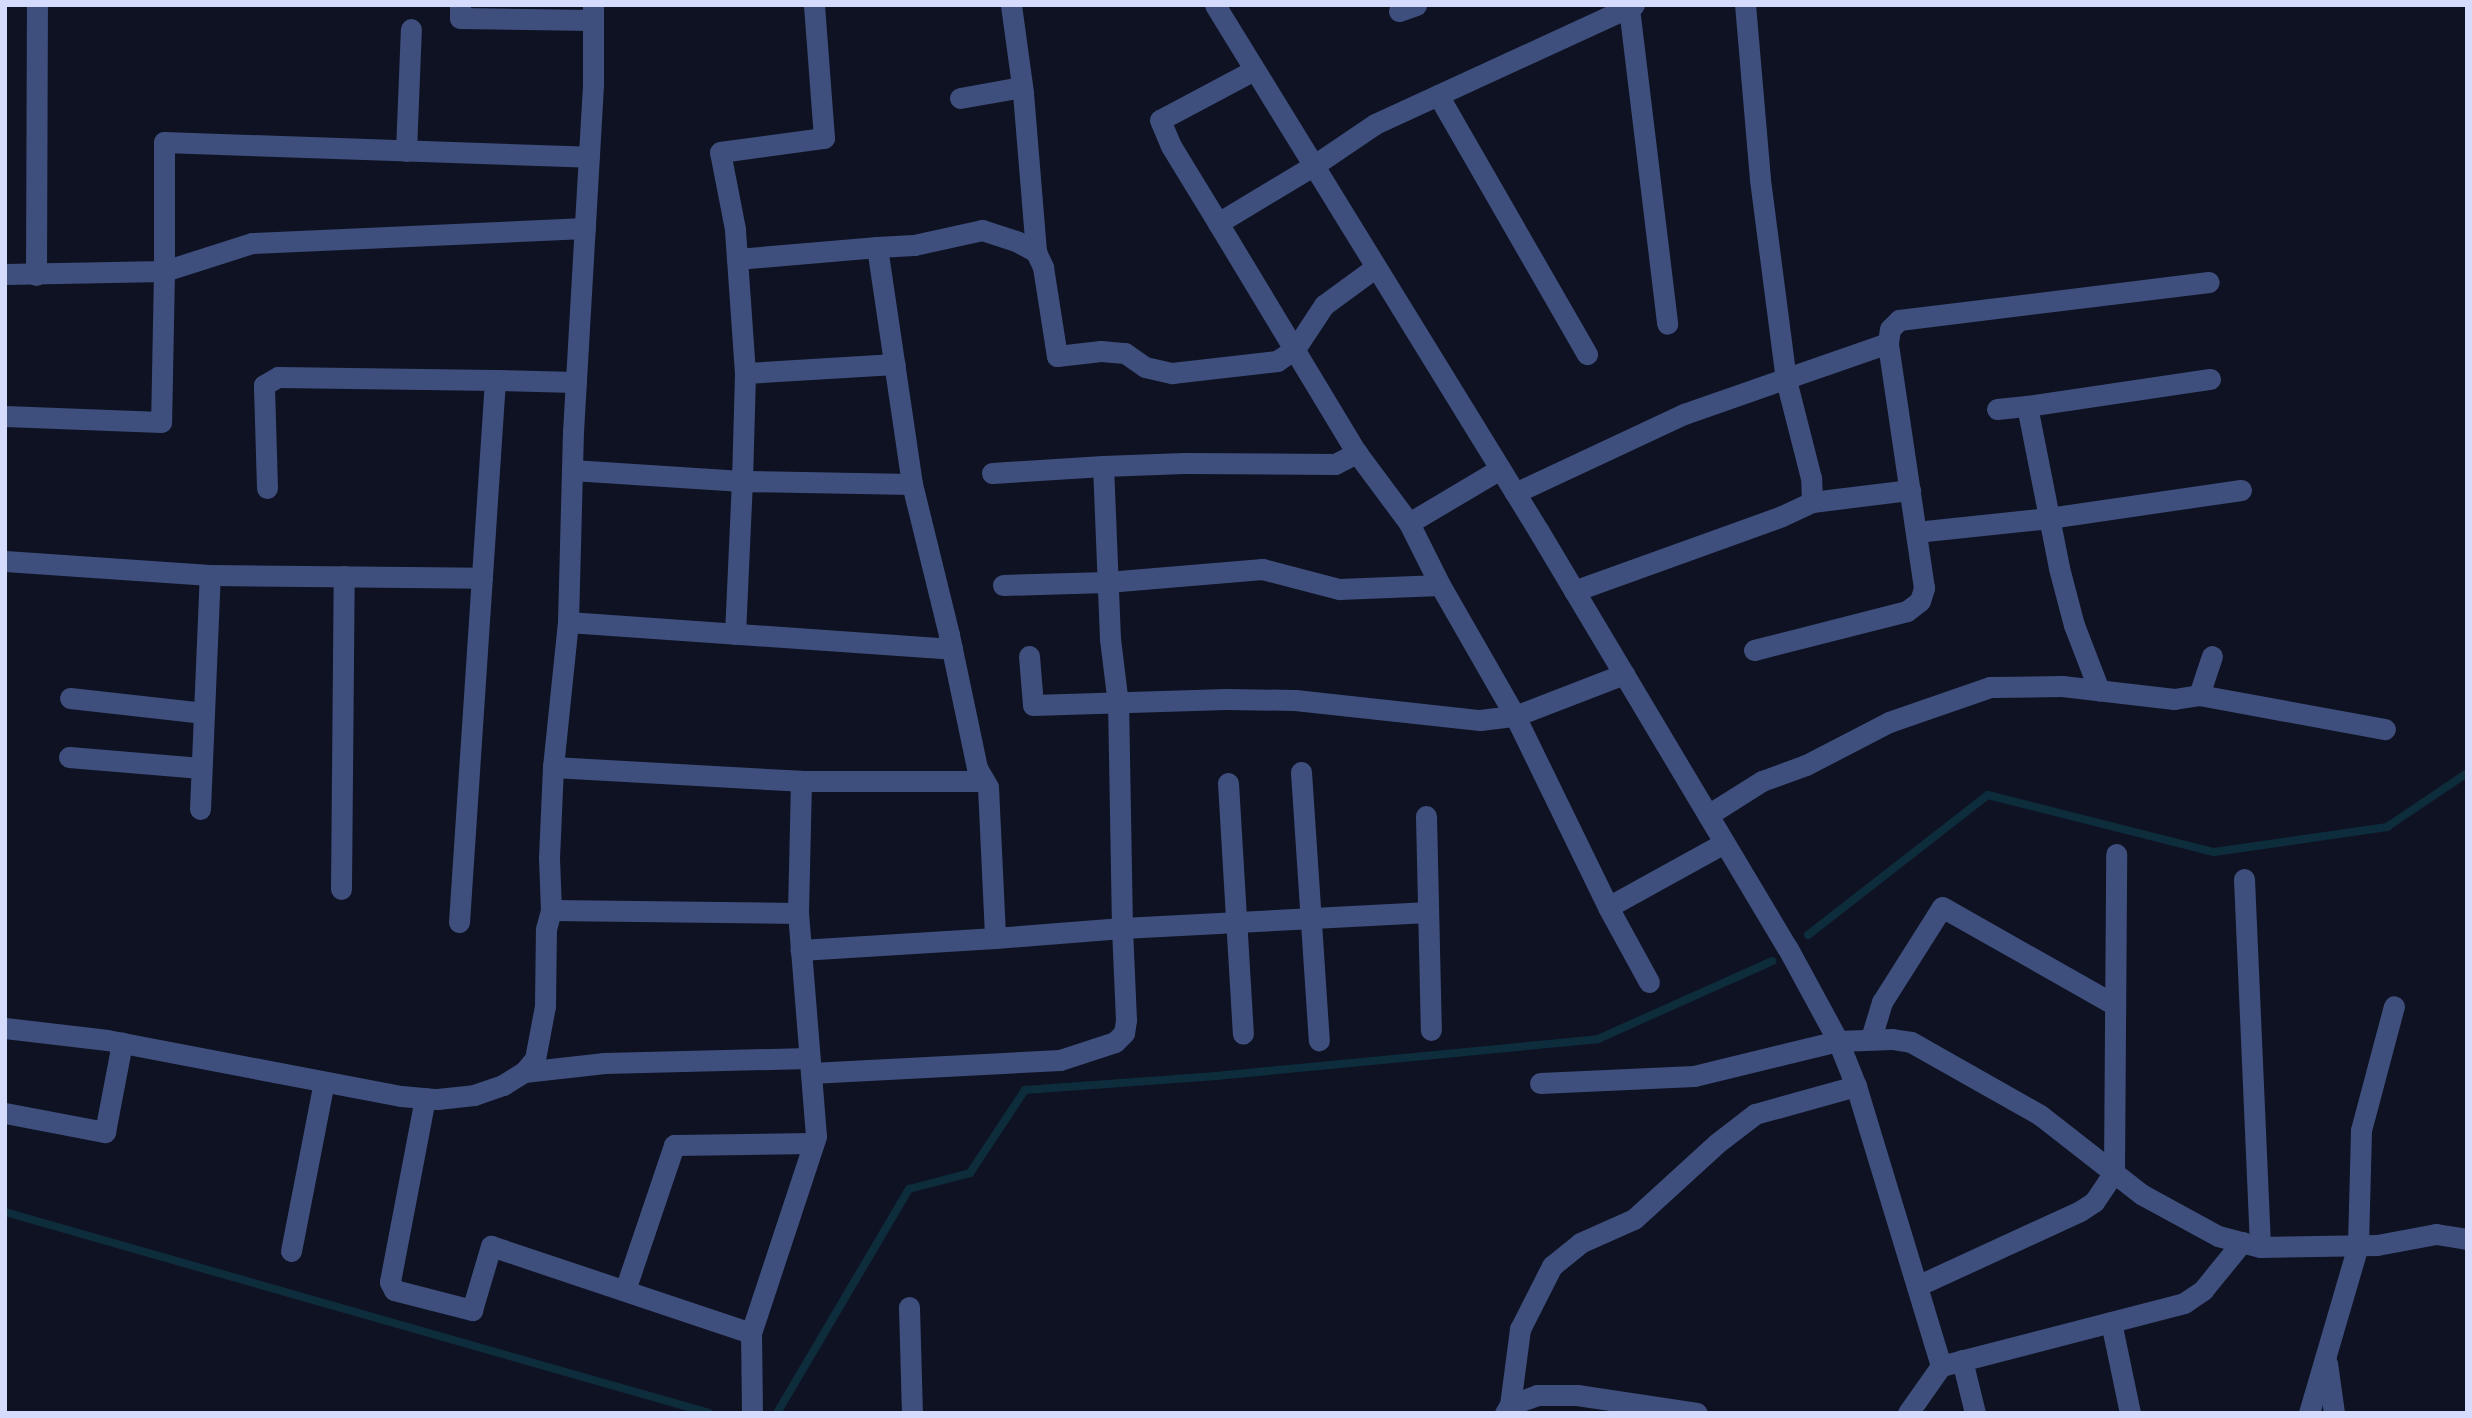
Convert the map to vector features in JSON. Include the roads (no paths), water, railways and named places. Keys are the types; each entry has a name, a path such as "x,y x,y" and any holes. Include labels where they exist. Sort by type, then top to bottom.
{"street":[{"path":"36,275 37,5"},
{"path":"5,1028 122,1043 324,1082 425,1098 474,1095 503,1085 524,1072 535,1059 542,1034 546,929 551,910 549,858 553,767 568,622 572,470 589,157 593,13 460,18 460,5"},
{"path":"735,634 745,373 735,229 720,152 824,138 814,5"},
{"path":"1011,5 1022,87 1035,252 1043,267 1057,356 1101,351 1125,353 1145,367 1172,373 1277,361 1295,349 1324,305 1376,267"},
{"path":"1215,5 1624,674 1787,947 1838,1041 1856,1086 1917,1286 1975,1413"},
{"path":"1745,5 1760,179 1786,380 1811,478 1812,502"},
{"path":"1218,223 1313,166 1375,124 1601,13 1631,6 1667,324"},
{"path":"406,151 411,29"},
{"path":"1254,70 1160,120 1171,146 1357,453 1409,523 1440,585 1515,716 1608,908 1649,982"},
{"path":"960,98 1022,87"},
{"path":"1437,95 1587,354"},
{"path":"5,416 161,422 164,142 589,157"},
{"path":"5,274 164,271 252,243 585,228"},
{"path":"737,259 914,246 982,230 1018,242 1035,252"},
{"path":"877,247 912,484 952,649 977,768 988,787 995,938"},
{"path":"1754,650 1908,611 1920,601 1924,588 1888,342 1890,329 1899,320 2209,282"},
{"path":"1515,493 1684,414 1888,342"},
{"path":"745,373 894,364"},
{"path":"267,488 264,385 278,377 576,382"},
{"path":"1997,409 2210,379"},
{"path":"459,922 495,380"},
{"path":"2027,406 2074,625 2099,690"},
{"path":"992,473 1184,463 1335,464 1357,453"},
{"path":"524,1072 604,1063 810,1065 1060,1059 1115,1042 1124,1033 1126,1020 1118,704 1110,639 1103,466"},
{"path":"1409,523 1500,469"},
{"path":"572,470 742,481 912,484"},
{"path":"1574,591 1782,516 1812,502 1910,490"},
{"path":"1916,532 2049,518 2241,490"},
{"path":"5,561 210,575 482,578"},
{"path":"1003,585 1107,582 1262,569 1339,589 1440,585"},
{"path":"200,808 210,575"},
{"path":"341,889 344,576"},
{"path":"568,622 952,649"},
{"path":"1028,656 1033,705 1226,699 1295,700 1480,720 1515,716 1624,674"},
{"path":"2199,695 2212,656"},
{"path":"1708,815 1762,781 1807,765 1889,722 1990,687 2062,686 2174,699 2199,695 2385,729"},
{"path":"70,698 204,713"},
{"path":"68,757 201,768"},
{"path":"553,767 801,780 984,781"},
{"path":"1301,772 1319,1040"},
{"path":"752,1413 751,1333 816,1136 798,913 801,780"},
{"path":"1228,783 1243,1034"},
{"path":"1426,816 1431,1030"},
{"path":"1608,908 1724,843"},
{"path":"1917,1286 2080,1211 2095,1202 2114,1172 2116,853"},
{"path":"1908,1413 1952,1363 2184,1303 2203,1290 2251,1244 2244,879"},
{"path":"1871,1038 1882,1002 1942,907 2115,1005"},
{"path":"551,910 798,913"},
{"path":"800,950 1122,928 1428,912"},
{"path":"2309,1413 2358,1245 2361,1130 2393,1006"},
{"path":"1540,1083 1694,1076 1838,1041 1871,1038 1911,1042 2040,1115 2141,1194 2207,1230 2251,1244 2358,1245 2435,1234 2467,1239"},
{"path":"5,1113 105,1132 122,1043"},
{"path":"291,1251 324,1082"},
{"path":"1507,1409 1520,1329 1552,1266 1580,1242 1634,1219 1716,1144 1755,1114 1856,1086"},
{"path":"425,1098 390,1282 394,1290 472,1310 491,1246 751,1333"},
{"path":"625,1290 674,1145 813,1143"},
{"path":"909,1307 912,1413"},
{"path":"2111,1322 2130,1413"},
{"path":"2326,1354 2334,1413"},
{"path":"1507,1409 1537,1395 1577,1395 1696,1413"}],"waterway":[{"path":"1808,935 1988,795 2214,852 2387,827 2467,773"},
{"path":"777,1413 909,1189 970,1173 1025,1090 1216,1076 1598,1039 1772,961"},
{"path":"5,1212 709,1413"}]}
